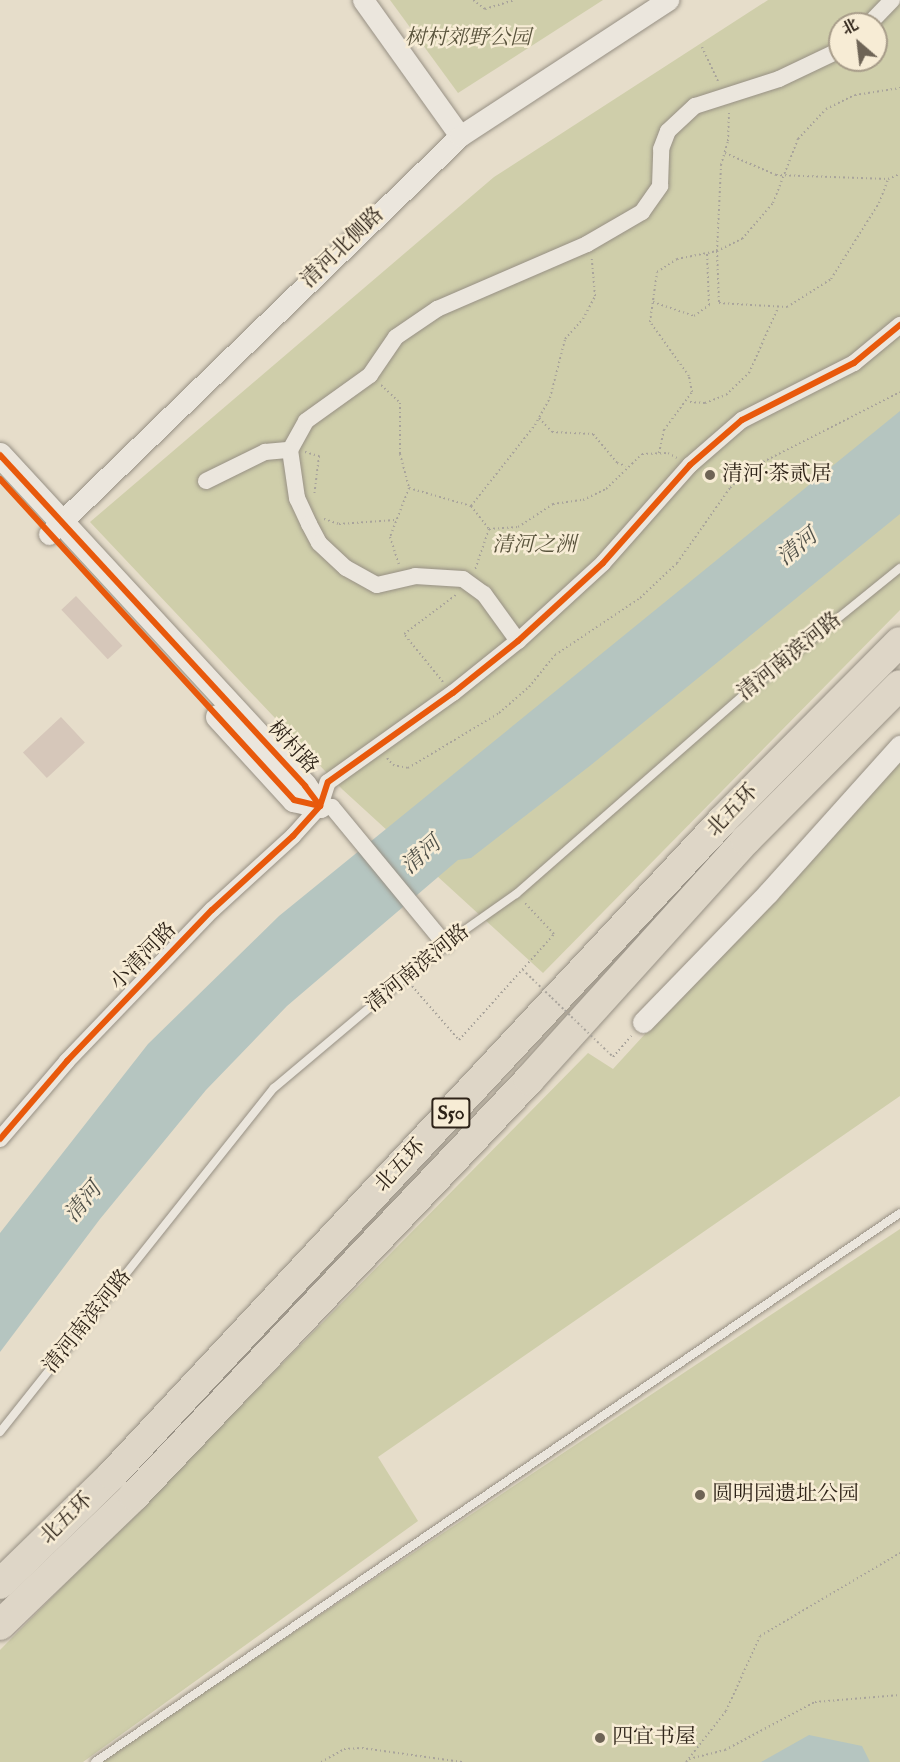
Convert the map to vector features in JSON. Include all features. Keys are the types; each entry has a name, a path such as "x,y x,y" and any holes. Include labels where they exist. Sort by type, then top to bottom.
{"highway":[{"name":"北五环","path":"0,1584 112,1475 714,830 900,642"},
{"name":"北五环","path":"0,1625 134,1496 529,1080 746,840 900,685"}],"main road":[{"name":"树村路","path":"0,454 55,527"},
{"name":"树村路","path":"0,479 55,527 305,786 320,806"}],"street":[{"path":"363,0 460,136"},
{"name":"清河北侧路","path":"55,527 460,136 668,0"},
{"path":"880,12 892,0"},
{"path":"518,641 484,594 463,579 439,576 406,578 377,585 346,568 319,543 297,498 290,450 306,421 370,375 396,337 437,309 587,244 642,212 660,186 661,149 668,131 695,106 779,79 828,56"},
{"path":"445,944 332,807 320,806 328,782 518,641 603,563 690,465 742,420 854,363 900,325"},
{"path":"206,481 265,452 290,450"},
{"path":"643,1022 768,893 900,746"},
{"name":"小清河路","path":"0,1139 83,1044 320,806"}],"lane":[{"name":"清河南滨河路","path":"0,1432 274,1088 445,944 516,894 743,695 900,568"},
{"path":"95,1762 900,1212"}],"path":[{"path":"473,0 485,9 515,0"},
{"path":"702,47 729,113 717,251 719,303"},
{"path":"659,453 664,430 692,392 689,376 650,322 657,272 677,260 717,251 742,239 773,203 798,140 826,109 855,95 900,88"},
{"path":"725,153 784,176 888,179 900,174"},
{"path":"652,301 694,316 709,305 719,303 788,307 811,295 831,279 879,203 888,179"},
{"path":"471,506 539,418 550,398 565,339 583,319 595,296 594,265 587,244"},
{"path":"707,254 709,305"},
{"path":"690,402 705,403 726,395 749,373 779,307"},
{"path":"370,375 400,403 400,454 409,488 394,520 392,544 406,578"},
{"path":"377,747 393,765 408,768 500,713 529,687 555,655 640,598 677,563 730,488 751,468 900,392"},
{"path":"539,418 552,432 593,434 617,463 627,467"},
{"path":"290,450 319,456 314,501"},
{"path":"489,529 518,527 553,504 583,500 606,489 642,454 668,453 690,465"},
{"path":"321,518 339,524 394,520"},
{"path":"404,977 459,1040 554,934 516,894"},
{"path":"523,970 613,1057 643,1022"},
{"path":"688,1760 726,1711 760,1636 900,1553"},
{"path":"688,1760 725,1750 815,1702 900,1695"},
{"path":"321,1762 344,1749 362,1748 462,1762"}],"green space":[{"name":"树村郊野公园","path":"390,0 603,0 458,93"},
{"name":"清河之洲","path":"768,0 900,0 900,610 543,973 342,789 90,522 494,177"},
{"path":"900,755 900,1096 378,1457 418,1521 83,1762 0,1762 0,1650 588,1053 613,1069"},
{"name":"圆明园遗址公园","path":"900,1229 900,1762 99,1762"}],"water":[{"name":"清河","path":"900,411 900,514 591,765 471,858 458,860 287,1006 206,1090 100,1219 0,1352 0,1233 148,1044 279,916"},
{"path":"809,1735 862,1746 870,1762 761,1762"}],"building":[{"path":"76,596 122,646 108,659 61,610"},
{"path":"61,717 85,743 47,778 23,752"}],"cycle path":[{"path":"0,1139 67,1061 212,910 293,836 320,806 328,782 453,693 518,641 603,563 690,465 742,420 854,363 900,325"},
{"path":"0,455 305,786 320,806"},
{"path":"0,479 294,800 320,806"}],"place":[{"name":"清河·茶贰居","path":"710,475"},
{"name":"圆明园遗址公园","path":"700,1495"},
{"name":"四宜书屋","path":"600,1738"}]}
